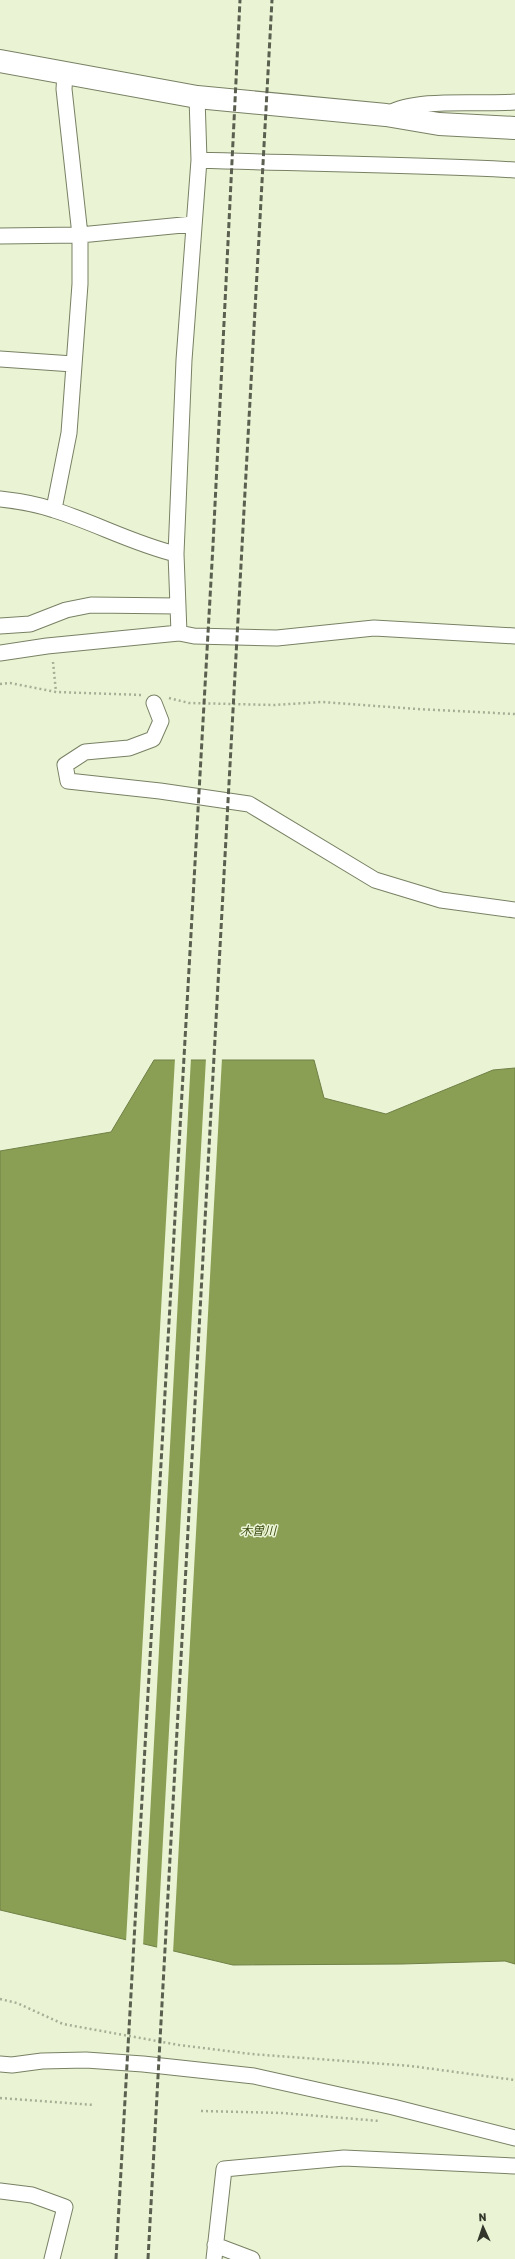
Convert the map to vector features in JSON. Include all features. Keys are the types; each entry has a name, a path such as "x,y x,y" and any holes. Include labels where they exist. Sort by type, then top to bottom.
{"street":[{"path":"0,61 197,97 386,115 439,124 515,128"},
{"path":"54,509 70,433 73,364 80,284 80,235 64,89 65,74"},
{"path":"179,633 176,554 184,360 199,160 197,97"},
{"path":"386,115 398,108 430,104 515,102"},
{"path":"199,160 349,165 415,164 515,170"},
{"path":"0,236 80,235 193,224"},
{"path":"0,360 73,364"},
{"path":"0,499 26,502 54,509 150,548 176,554"},
{"path":"0,626 30,624 66,610 91,605 178,606"},
{"path":"0,653 47,646 179,633 194,636 277,638 374,628 515,636"},
{"path":"155,698 161,721 154,739 129,748 85,752 65,765 68,781 160,791 249,804 375,880 441,900 515,910"},
{"path":"0,2064 12,2065 42,2060 86,2060 143,2064 254,2076 393,2107 515,2138"},
{"path":"252,2259 214,2252 224,2169 344,2158 515,2166"},
{"path":"0,2191 32,2195 64,2207 52,2259"}],"path":[{"path":"54,662 56,692"},
{"path":"0,684 10,683 56,692 155,698 189,703 274,705 322,702 515,714"},
{"path":"0,1999 17,2003 63,2024 172,2044 251,2054 412,2066 515,2080"},
{"path":"0,2098 94,2104"},
{"path":"201,2110 282,2113 382,2121"}],"water":[{"name":"木曽川","path":"154,1060 314,1060 324,1098 386,1114 493,1070 515,1068 515,1964 505,1961 402,1964 233,1965 0,1910 0,1151 111,1132"}],"pier":[{"path":"175,1058 191,1058 143,1946 126,1942"},
{"path":"206,1058 222,1058 173,1953 157,1949"}],"railway":[{"path":"116,2259 213,545 240,0"},
{"path":"148,2259 272,0"}]}
